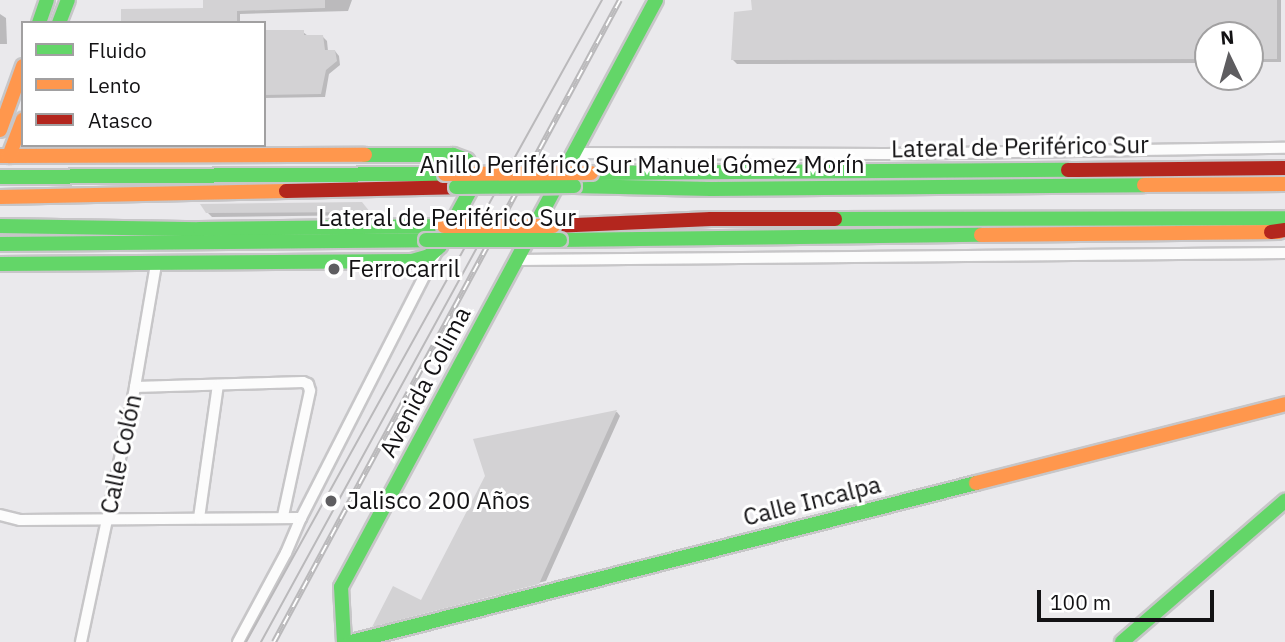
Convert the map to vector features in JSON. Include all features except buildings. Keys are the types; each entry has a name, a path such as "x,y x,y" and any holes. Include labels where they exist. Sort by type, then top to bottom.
{"main road":[{"path":"39,21 47,0"},
{"path":"60,21 68,0"},
{"name":"Avenida Colima","path":"344,642 341,587 656,0"},
{"path":"0,130 21,72"},
{"path":"0,264 412,261 429,257 440,247 478,176 467,160 453,155 4,156 21,124"},
{"name":"Lateral de Periférico Sur","path":"0,177 1285,168"},
{"name":"Anillo Periférico Sur Manuel Gómez Morín","path":"0,197 456,187 711,189 1285,184"},
{"path":"0,226 200,229 553,226 710,219 1285,218"},
{"name":"Lateral de Periférico Sur","path":"0,244 1280,231"},
{"name":"Calle Incalpa","path":"351,642 1285,404"},
{"path":"1122,642 1285,501"}],"street":[{"path":"572,153 887,154 1285,148"},
{"path":"238,642 286,553 301,518 440,247"},
{"path":"516,260 1285,253"},
{"name":"Calle Colón","path":"81,642 135,387 156,264"},
{"path":"135,387 308,384 310,391 283,516"},
{"path":"199,518 219,385"},
{"path":"0,515 20,520 283,516 301,518"}],"tram line":[{"path":"246,642 602,0"},
{"path":"261,642 491,222"}],"railway":[{"path":"274,642 620,0"}],"traffic: fast":[{"path":"40,21 47,0"},
{"path":"60,21 68,0"},
{"path":"344,642 341,587 656,0"},
{"path":"0,264 412,261 429,256 440,246 478,176 467,160 453,155 365,155"},
{"path":"591,173 1068,170"},
{"path":"0,177 445,174"},
{"path":"574,186 711,189 1144,185"},
{"path":"456,187 574,186"},
{"path":"835,219 1285,218"},
{"path":"0,226 200,229 444,226"},
{"path":"560,240 981,235"},
{"path":"0,244 426,240"},
{"path":"426,240 560,240"},
{"path":"351,642 976,483"},
{"path":"1122,642 1285,501"}],"traffic: slow":[{"path":"0,130 21,72"},
{"path":"9,156 21,125"},
{"path":"0,156 365,155"},
{"path":"445,174 591,173"},
{"path":"1144,185 1285,184"},
{"path":"0,197 286,191"},
{"path":"444,226 553,226"},
{"path":"981,235 1279,232"},
{"path":"976,483 1285,404"}],"traffic: jam":[{"path":"1068,170 1285,168"},
{"path":"286,191 456,187"},
{"path":"553,226 711,219 835,219"},
{"path":"1271,232 1285,230"}],"place":[{"name":"Ferrocarril","path":"334,269"},
{"name":"Jalisco 200 Años","path":"331,501"}]}
